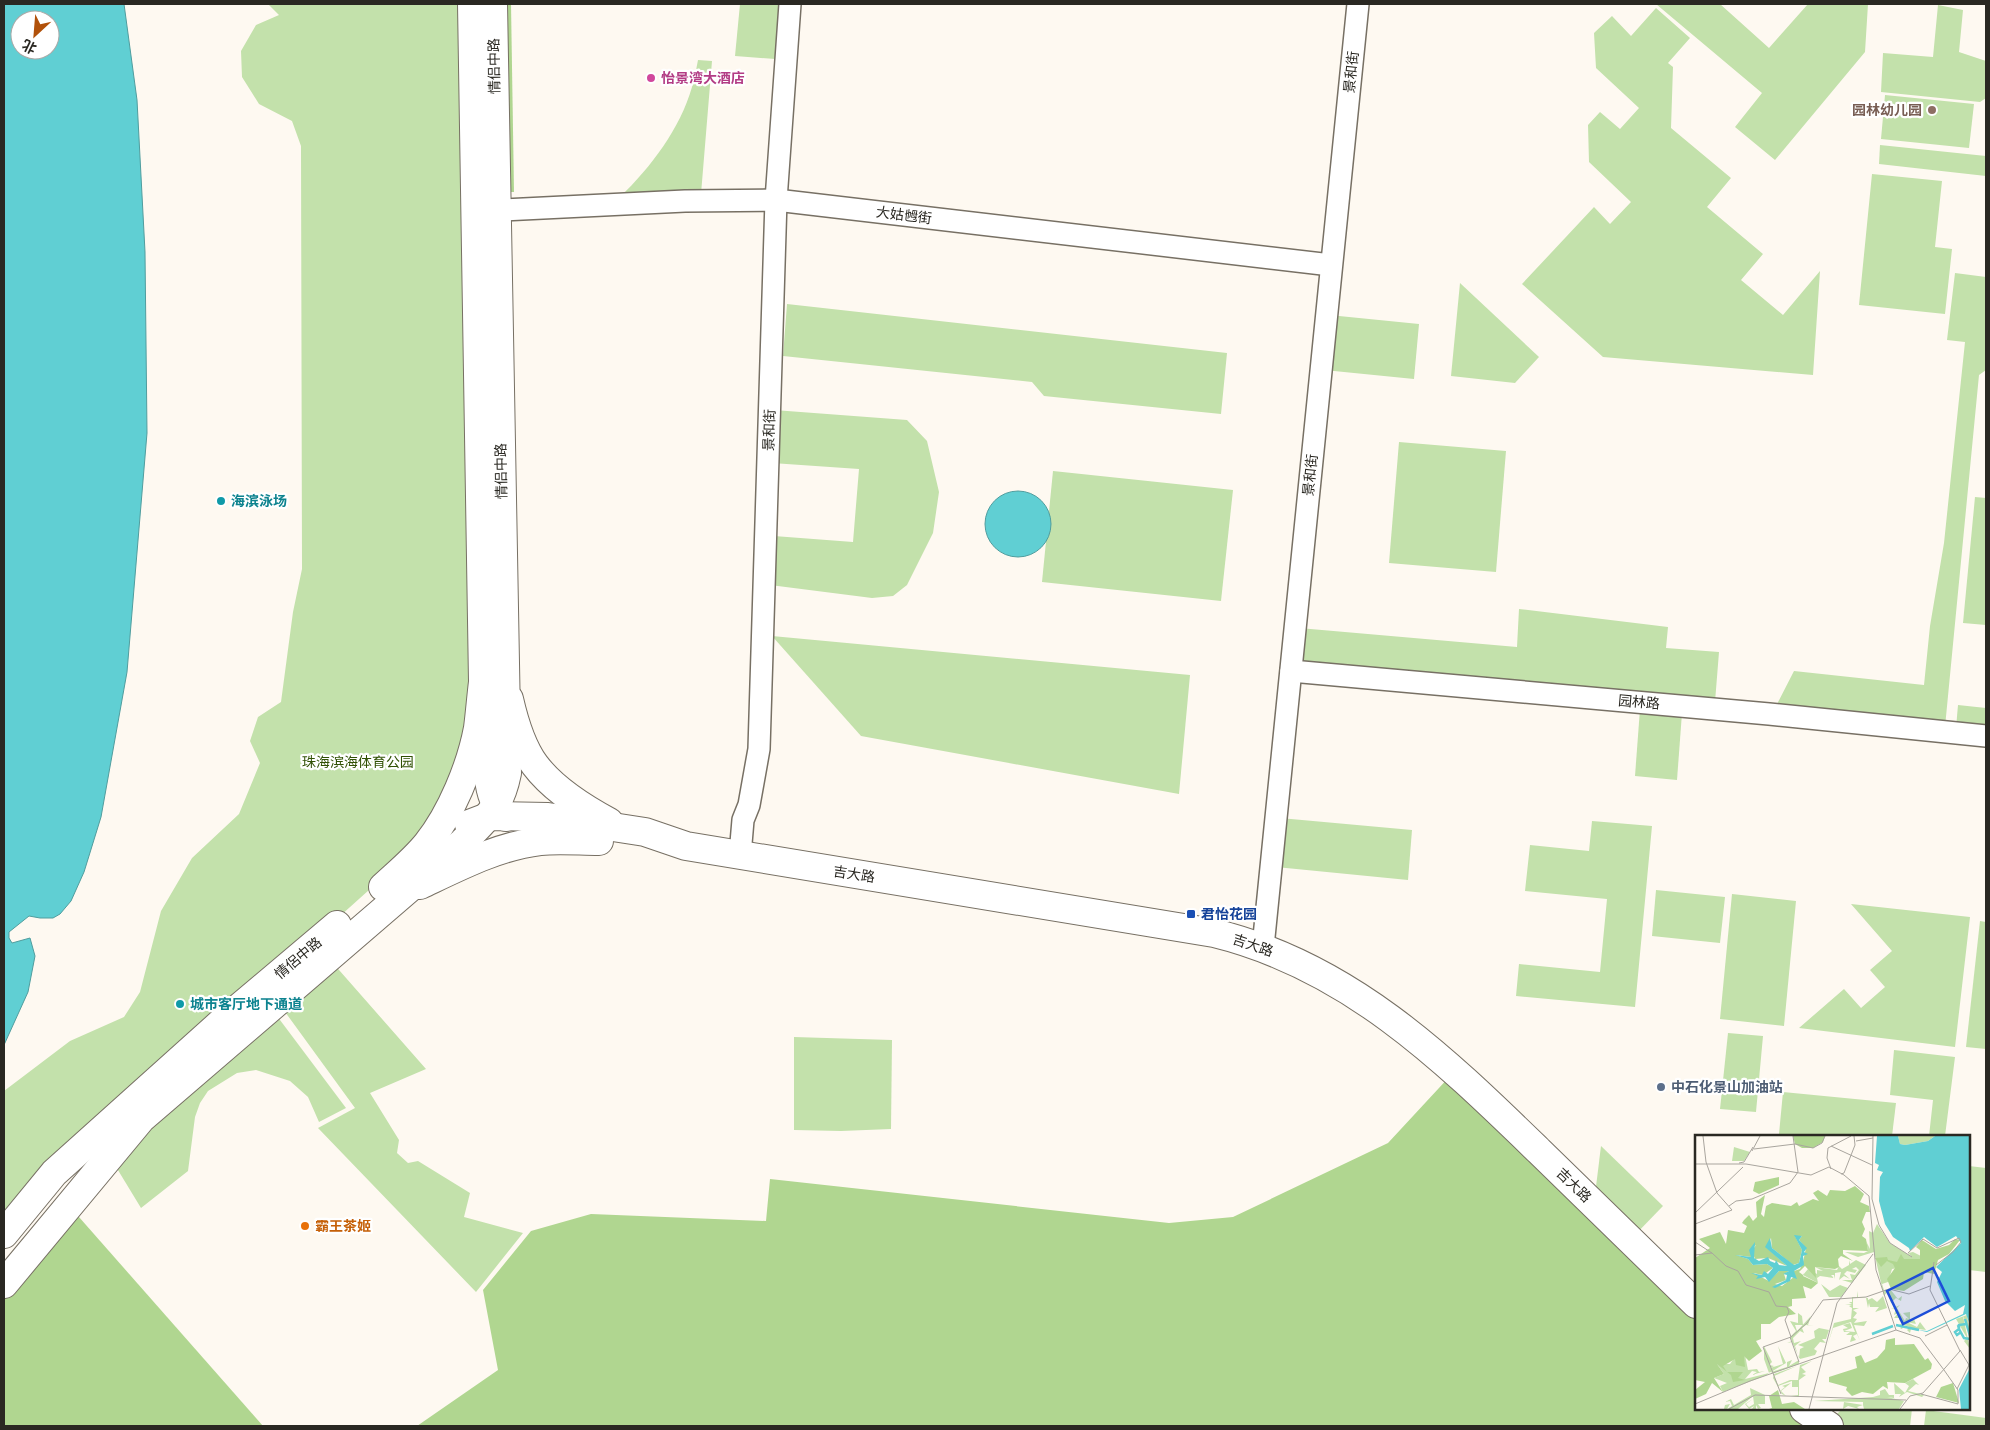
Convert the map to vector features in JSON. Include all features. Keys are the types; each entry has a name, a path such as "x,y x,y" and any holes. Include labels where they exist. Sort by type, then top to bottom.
{"main road":[{"name":"情侣中路","path":"472,4 486,211 494,683"},
{"name":"情侣中路","path":"486,211 493,4"},
{"path":"494,683 488,712 490,789 497,812"},
{"path":"494,683 535,765 553,784 575,801 610,835"},
{"name":"情侶中路","path":"4,1234 54,1173 222,1022 410,862 427,844 440,825 459,787 494,683"},
{"path":"401,895 497,812"},
{"path":"410,862 456,831 497,812 548,817 610,835"},
{"name":"吉大路","path":"610,835 645,832 686,846 1214,933 1263,947 1296,962 1352,992 1396,1021 1433,1051 1695,1303"},
{"path":"401,895 468,862 513,847 540,841 610,835"},
{"name":"情侶中路","path":"4,1284 141,1119 401,895"},
{"path":"1805,1410 1829,1426"}],"street":[{"name":"景和街","path":"740,855 743,820 748,805 759,749 776,200 790,4"},
{"name":"景和街","path":"1263,947 1358,4"},
{"name":"大姑乸街","path":"486,211 685,201 776,200 1332,265"},
{"name":"园林路","path":"1291,671 1769,714 1986,736"}],"green space":[{"name":"珠海滨海体育公园","path":"268,4 467,4 477,657 455,787 391,873 369,890 222,1022 4,1243 4,1091 70,1041 124,1017 140,992 161,911 192,858 239,814 260,763 250,741 258,717 281,702 293,612 302,569 301,146 292,121 259,104 242,77 241,51 256,25 279,15"},
{"path":"507,4 511,4 514,192 509,192"},
{"path":"740,4 780,4 775,59 735,56"},
{"path":"1656,4 1720,4 1769,48 1808,4 1868,4 1865,52 1775,160 1735,127 1762,93"},
{"path":"1938,5 1963,10 1959,52 1986,61 1986,98 1980,102 1881,92 1883,53 1933,57"},
{"path":"1656,8 1690,38 1668,63 1673,67 1671,128 1731,178 1707,207 1763,254 1741,280 1783,315 1820,271 1813,375 1603,357 1522,284 1594,207 1610,224 1631,202 1589,162 1588,125 1600,112 1620,129 1639,108 1596,68 1594,33 1612,16 1631,36"},
{"path":"698,60 712,61 701,194 620,197 653,160 680,118 694,81"},
{"path":"1885,95 1974,104 1969,148 1881,139"},
{"path":"1880,145 1986,156 1986,176 1879,164"},
{"path":"1872,174 1942,181 1935,247 1952,249 1945,314 1859,305"},
{"path":"1955,273 1986,277 1986,370 1979,375 1945,727 1775,708 1794,671 1924,685 1930,626 1944,543 1965,342 1947,340"},
{"path":"1460,283 1539,357 1515,383 1451,376"},
{"path":"787,304 1227,353 1221,414 1044,396 1032,382 783,356"},
{"path":"1329,315 1419,324 1414,379 1324,370"},
{"path":"774,410 907,420 927,441 939,492 933,533 907,585 893,596 872,598 770,585 774,536 853,542 859,469 772,463"},
{"path":"1399,442 1506,451 1496,572 1389,563"},
{"path":"1053,471 1233,490 1221,601 1042,582"},
{"path":"1975,497 1986,498 1986,625 1963,623"},
{"path":"1519,609 1668,627 1666,648 1719,652 1715,702 1295,666 1299,628 1517,647"},
{"path":"772,636 1190,675 1179,794 861,736"},
{"path":"1958,705 1986,708 1986,731 1956,728"},
{"path":"1640,709 1682,713 1677,780 1635,776"},
{"path":"1280,818 1412,830 1408,880 1276,867"},
{"path":"1592,821 1652,826 1635,1007 1516,996 1519,964 1600,972 1607,899 1525,891 1530,845 1589,851"},
{"path":"1656,890 1725,897 1720,943 1652,936"},
{"path":"1732,894 1796,901 1784,1026 1720,1019"},
{"path":"1851,904 1970,917 1955,1047 1799,1028 1844,989 1861,1008 1885,987 1870,970 1892,951"},
{"path":"1980,921 1986,922 1986,1049 1966,1047"},
{"path":"332,962 426,1069 370,1093 399,1140 397,1153 408,1163 418,1161 470,1193 464,1217 523,1233 476,1292 318,1128 355,1108 280,1005"},
{"path":"274,1012 346,1108 319,1122 308,1097 290,1081 256,1070 237,1073 208,1091 200,1103 195,1117 188,1171 141,1208 110,1157"},
{"path":"1728,1033 1763,1036 1756,1112 1720,1109"},
{"path":"794,1037 892,1040 891,1129 794,1130"},
{"path":"1894,1050 1955,1057 1945,1135 1929,1135 1933,1100 1890,1095"},
{"path":"1451,1075 1695,1308 1695,1410 1802,1410 1812,1426 417,1426 498,1370 483,1290 531,1231 591,1214 766,1221 770,1179 1169,1223 1233,1217 1388,1143"},
{"path":"1783,1092 1896,1103 1892,1135 1779,1134"},
{"path":"1601,1146 1663,1206 1631,1239 1594,1203"},
{"path":"1970,1166 1986,1168 1986,1272 1970,1270"},
{"path":"64,1200 263,1426 4,1426 4,1272"},
{"path":"1841,1410 1912,1410 1910,1426 1838,1426 1830,1421"},
{"path":"1926,1410 1986,1418 1986,1426 1924,1426"}],"water":[{"path":"4,4 124,4 137,100 145,252 147,433 127,672 101,817 84,872 71,901 60,914 53,918 29,916 9,932 9,938 12,943 30,938 35,956 28,992 4,1045"},
{"path":"1012,491 1024,491 1036,496 1046,506 1051,518 1049,537 1036,552 1024,557 1012,557 1000,552 990,542 985,530 985,518 990,506 1000,496"}],"place":[{"name":"怡景湾大酒店","path":"651,78"},
{"name":"园林幼儿园","path":"1932,110"},
{"name":"海滨泳场","path":"221,501"},
{"name":"君怡花园","path":"1191,914"},
{"name":"城市客厅地下通道","path":"180,1004"},
{"name":"中石化景山加油站","path":"1661,1087"},
{"name":"霸王茶姬","path":"305,1226"}]}
